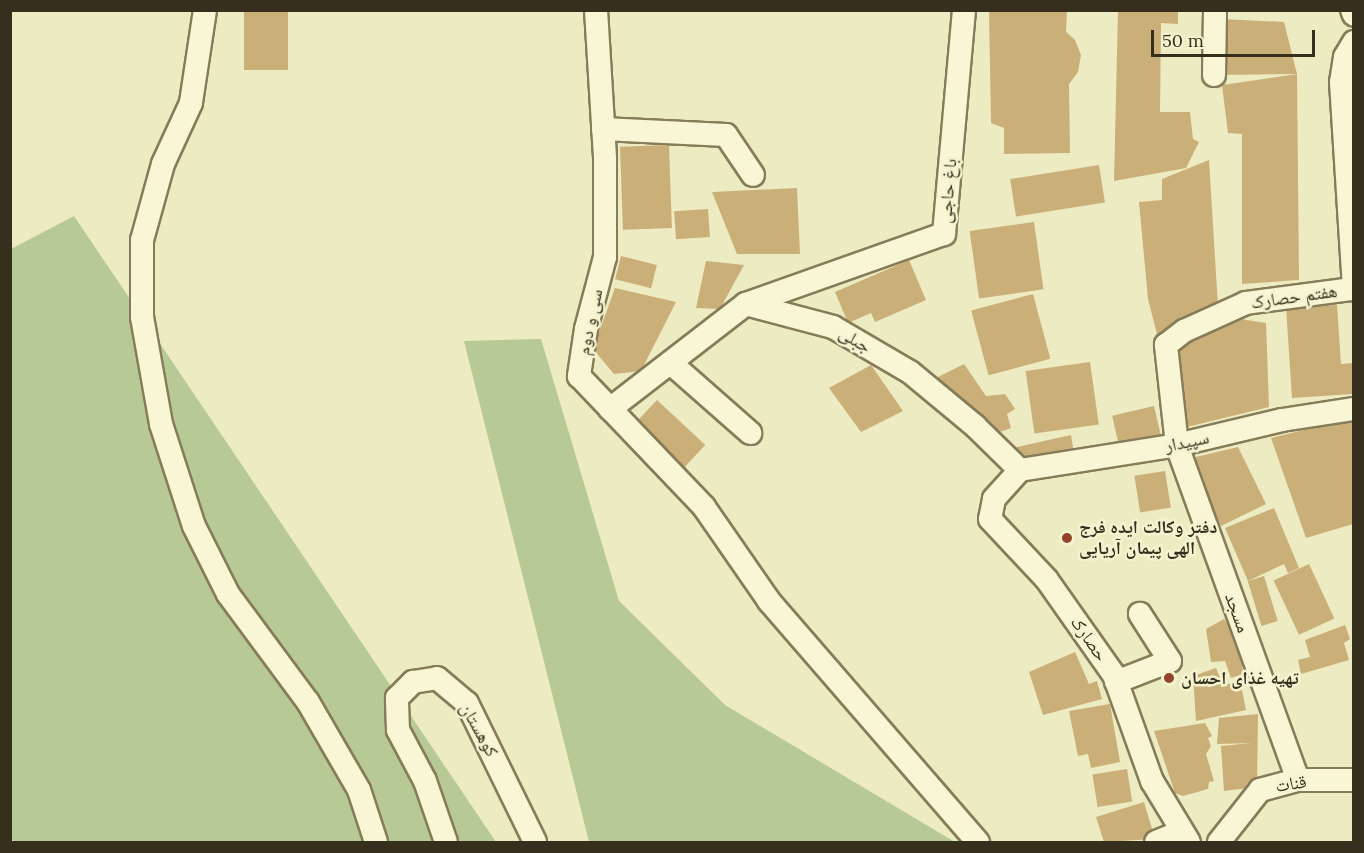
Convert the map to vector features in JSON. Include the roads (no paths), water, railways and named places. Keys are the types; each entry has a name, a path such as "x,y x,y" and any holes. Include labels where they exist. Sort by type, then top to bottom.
{"street":[{"path":"205,10 191,103 163,164 142,240 142,317 161,424 194,525 228,594 308,702 359,789 376,843"},
{"name":"سی و دوم","path":"596,10 603,129 605,257 586,328 579,376 704,507 769,601 978,843"},
{"name":"باغ حاجی","path":"746,304 944,234 964,10"},
{"path":"1214,75 1215,10"},
{"path":"1352,10 1353,15"},
{"path":"1353,42 1345,57 1341,82 1353,290"},
{"path":"603,129 726,135 753,175"},
{"name":"هفتم حصارک","path":"1177,445 1166,345 1184,331 1246,303 1353,290"},
{"path":"610,409 673,365 746,304"},
{"name":"جبلی","path":"746,304 833,327 909,372 975,426 1020,470"},
{"path":"673,365 750,434"},
{"name":"سپیدار","path":"1020,470 1177,445 1282,420 1353,409"},
{"name":"مسجد","path":"1177,445 1298,780"},
{"name":"حصارک","path":"1020,470 994,499 990,519 1047,580 1116,682 1152,781 1185,837"},
{"path":"1116,682 1170,661 1140,614"},
{"name":"کوهستان","path":"446,843 425,781 398,730 397,698 413,682 437,678 467,703 535,843"},
{"name":"قنات","path":"1219,843 1260,789 1298,780 1353,780"},
{"path":"1156,843 1185,837"}],"place":[{"name":"دفتر وکالت ایده فرج الهی پیمان آریایی","path":"1067,538"},
{"name":"تهیه غذای احسان","path":"1169,678"}]}
